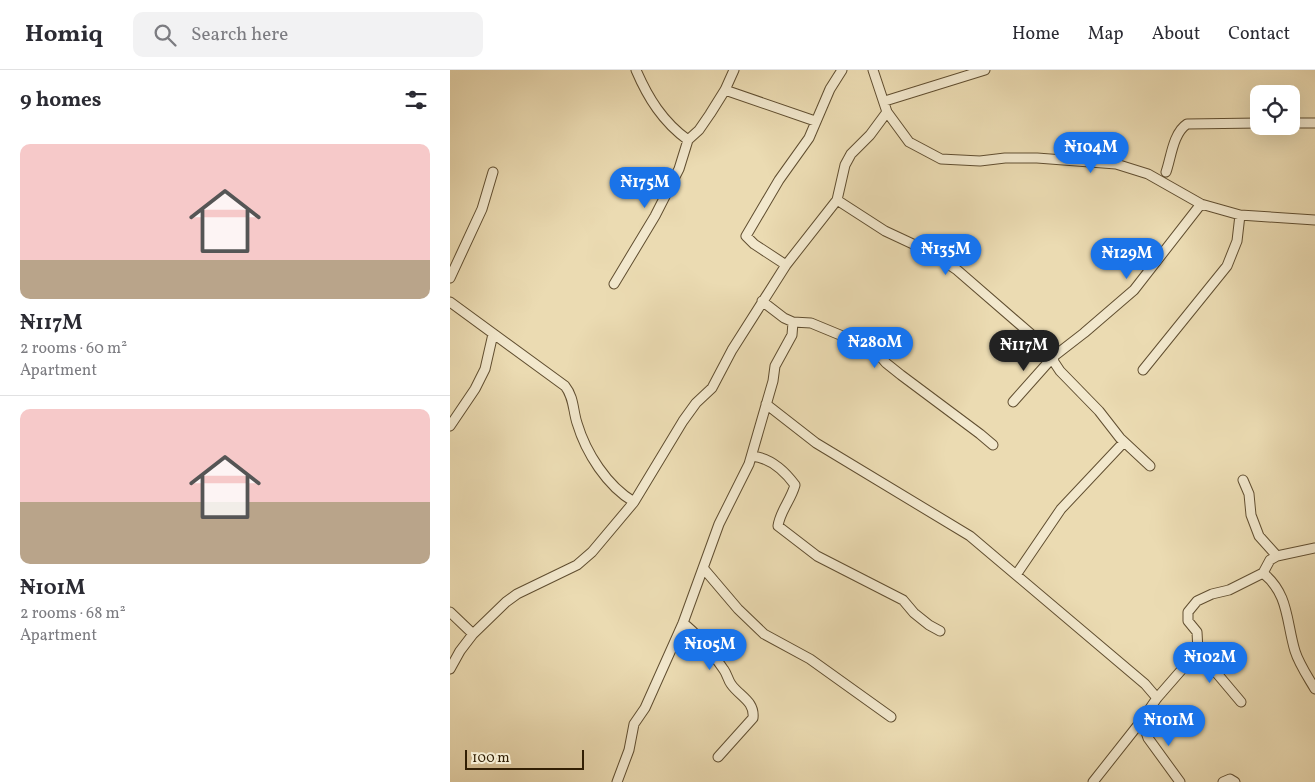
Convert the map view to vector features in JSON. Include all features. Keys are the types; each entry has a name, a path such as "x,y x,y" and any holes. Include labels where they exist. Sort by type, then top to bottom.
{"street":[{"path":"636,70 662,117 670,127 688,140"},
{"path":"614,284 655,216 679,169 688,140 699,130 725,90 734,70"},
{"path":"786,265 754,244 746,236 779,180 809,138 830,89 842,70"},
{"path":"873,70 888,112 909,142 942,159 980,161 1005,158 1116,164 1148,174 1201,204 1240,215 1315,220"},
{"path":"885,101 985,70"},
{"path":"725,90 815,121"},
{"path":"450,669 460,651 473,634 517,594 577,565 592,552 634,502 683,421 696,403 712,388 762,301 786,265 837,200 845,165 851,154 870,135 888,112"},
{"path":"1166,172 1178,134 1181,128 1187,124 1250,123"},
{"path":"1300,123 1315,123"},
{"path":"450,278 482,209 494,172"},
{"path":"837,200 885,231 945,260 1032,335 1053,357 1056,366 1099,411 1124,442 1150,466"},
{"path":"1013,402 1053,357 1084,334 1134,290 1201,204"},
{"path":"1143,370 1227,266 1238,241 1240,215"},
{"path":"762,301 784,318 793,322 811,323 874,348 893,370 993,445"},
{"path":"450,302 569,390 577,424 592,457 609,481 625,497 634,502"},
{"path":"617,782 629,750 634,724 645,708 683,623 719,524 752,456 775,366 792,335 793,322"},
{"path":"451,423 475,389 485,369 493,334"},
{"path":"766,404 816,443 970,536 1145,684 1156,698"},
{"path":"1016,575 1061,509 1124,442"},
{"path":"752,456 764,458 777,466 795,486 792,496 779,518 778,526 782,530 817,556 903,600 929,626 940,631"},
{"path":"1243,480 1249,494 1251,515 1259,536 1278,556"},
{"path":"1241,702 1198,651 1197,632 1188,621 1188,612 1197,601 1212,594 1228,590 1263,573 1270,560 1278,556 1315,548"},
{"path":"704,569 738,609 764,634 810,659 891,717"},
{"path":"1263,573 1274,582 1282,595 1295,653 1315,689"},
{"path":"450,612 473,634"},
{"path":"683,623 693,631 726,672 731,684 752,708 753,718 718,757"},
{"path":"1093,782 1142,720 1156,698 1198,651"},
{"path":"1142,720 1148,738 1180,782"},
{"path":"1223,782 1230,779 1235,782"}]}
